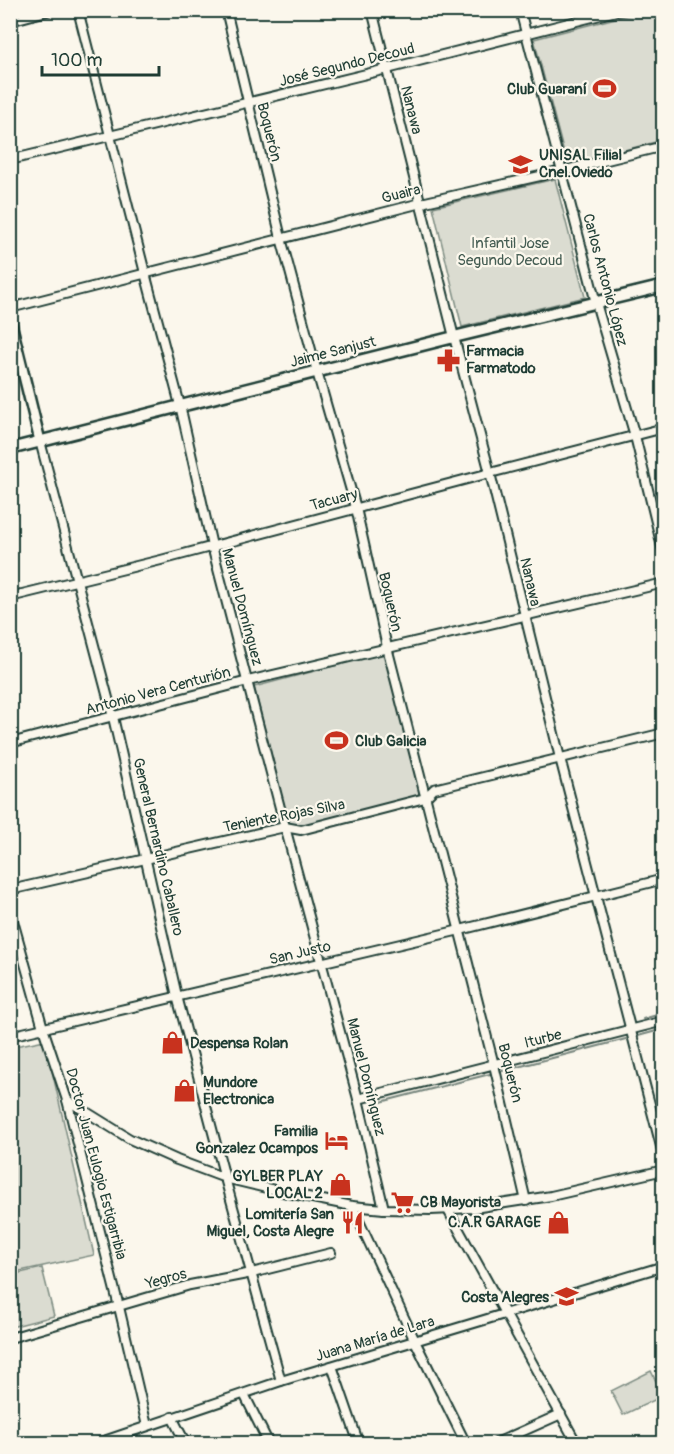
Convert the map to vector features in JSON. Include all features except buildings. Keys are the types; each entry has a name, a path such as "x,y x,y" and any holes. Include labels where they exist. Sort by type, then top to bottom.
{"main road":[{"name":"Jaime Sanjust","path":"10,449 663,286"}],"street":[{"path":"10,21 51,10"},
{"name":"Manuel Domínguez","path":"78,10 180,405 212,546 358,1099 384,1209"},
{"name":"Boquerón","path":"226,10 281,238 356,508 387,647 494,1065 526,1200"},
{"name":"Nanawa","path":"372,10 663,1157"},
{"name":"Carlos Antonio López","path":"520,10 596,303 635,436 663,555"},
{"name":"José Segundo Decoud","path":"10,160 620,10"},
{"name":"Guaira","path":"10,308 421,203 663,146"},
{"name":"General Bernardino Caballero","path":"10,319 113,717 177,996 281,1381"},
{"name":"Tacuary","path":"10,597 161,561 663,429"},
{"name":"Antonio Vera Centurión","path":"10,743 248,681 663,583"},
{"name":"Teniente Rojas Silva","path":"10,890 285,827 301,830 426,798 434,789 663,733"},
{"name":"San Justo","path":"10,1036 460,930 663,879"},
{"name":"Doctor Juan Eulogio Estigarribia","path":"10,910 43,1028 67,1100 147,1426"},
{"name":"Iturbe","path":"358,1099 663,1021"},
{"path":"67,1100 130,1139 225,1178 352,1206 384,1209 474,1209 663,1170"},
{"path":"352,1206 466,1443"},
{"path":"448,1210 577,1443"},
{"name":"Yegros","path":"10,1338 190,1286 331,1253"},
{"name":"Juana María de Lara","path":"95,1443 281,1381 663,1266"},
{"path":"332,1366 359,1443"},
{"path":"244,1394 269,1443"},
{"path":"494,1443 561,1414"},
{"path":"172,1417 186,1443"}],"green space":[{"name":"Club Guaraní","path":"643,11 663,11 663,140 567,165 534,39"},
{"name":"Infantil Jose Segundo Decoud","path":"555,179 585,297 462,327 433,207"},
{"name":"Club Galicia","path":"383,653 386,657 420,796 300,826 289,824 254,687"},
{"path":"45,1040 94,1255 11,1273 10,1047"},
{"path":"42,1268 54,1316 11,1327 11,1275"},
{"path":"651,1371 663,1396 623,1415 611,1391"}],"waterway":[{"path":"643,1019 664,1013"},
{"path":"638,1036 664,1029"},
{"path":"502,1071 626,1039"},
{"path":"373,1104 490,1074"}],"place":[{"name":"Club Guaraní","path":"605,89"},
{"name":"UNISAL Filial Cnel.Oviedo","path":"521,164"},
{"name":"Farmacia Farmatodo","path":"448,360"},
{"name":"Club Galicia","path":"337,741"},
{"name":"Despensa Rolan","path":"172,1043"},
{"name":"Mundore Electronica","path":"185,1091"},
{"name":"Familia Gonzalez Ocampos","path":"336,1140"},
{"name":"GYLBER PLAY LOCAL 2","path":"341,1185"},
{"name":"CB Mayorista","path":"402,1202"},
{"name":"C.A.R GARAGE","path":"559,1222"},
{"name":"Lomitería San Miguel, Costa Alegre","path":"352,1223"},
{"name":"Costa Alegres","path":"567,1297"}]}
